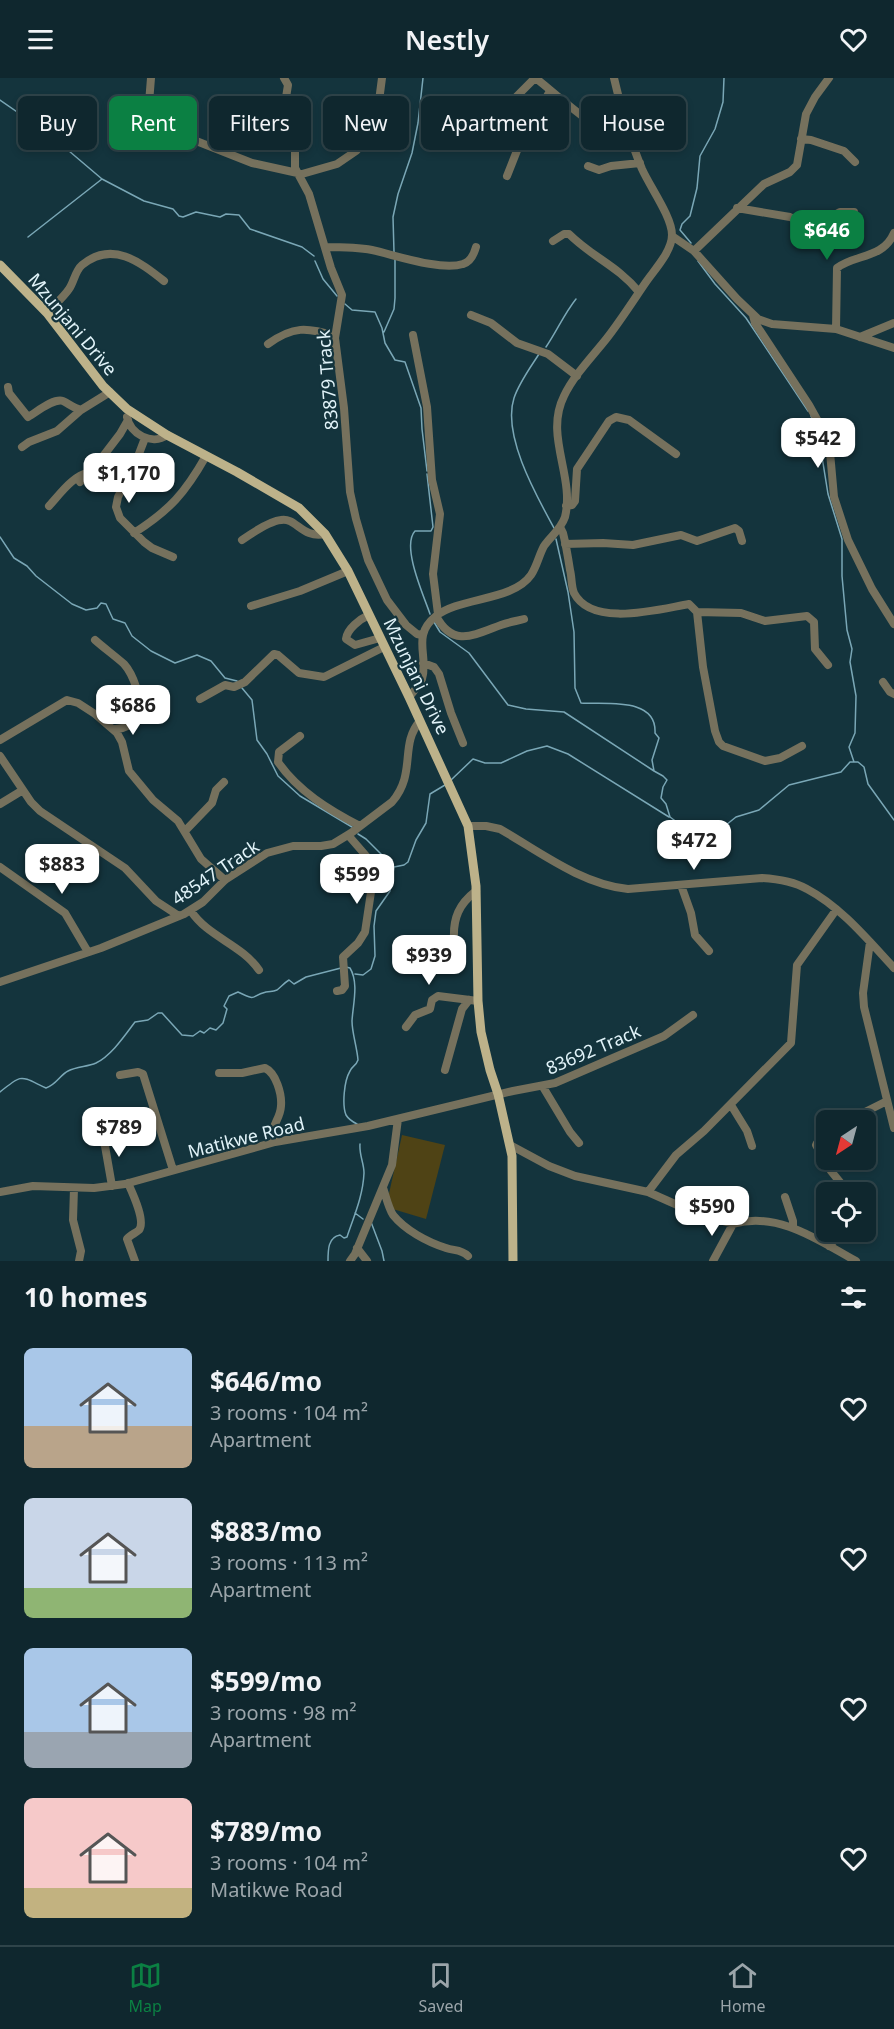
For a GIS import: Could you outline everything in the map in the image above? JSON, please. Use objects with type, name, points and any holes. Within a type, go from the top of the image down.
[{"type":"main road","name":"Mzunjani Drive","points":[[2,269],[47,313],[127,414],[289,501],[306,514],[325,534],[348,571],[468,826],[476,891],[473,1001],[510,1145],[513,1261]]},
{"type":"street","points":[[151,78],[149,104],[151,113],[164,125],[181,135],[252,163],[298,173],[337,164],[356,151],[364,142],[376,124],[382,78]]},
{"type":"street","name":"83879 Track","points":[[284,78],[288,85],[284,110],[295,134],[294,162],[309,194],[331,268],[342,295],[335,336],[348,447],[350,492],[361,537],[368,560],[387,600],[406,625],[417,634],[422,635]]},
{"type":"street","points":[[614,78],[619,96]]},
{"type":"street","points":[[694,251],[764,184],[794,169],[798,162],[804,119],[829,78]]},
{"type":"street","points":[[517,96],[533,80],[538,80],[581,114]]},
{"type":"street","points":[[507,176],[520,143],[550,91]]},
{"type":"street","points":[[801,139],[844,151],[855,162]]},
{"type":"street","points":[[409,697],[421,681],[422,635],[426,627],[437,615],[517,587],[524,582],[532,574],[545,544],[560,527],[565,516],[564,475],[556,432],[560,404],[577,376],[668,249],[672,236],[668,220],[649,185],[636,150]]},
{"type":"street","points":[[588,166],[599,170],[640,162]]},
{"type":"street","points":[[738,208],[790,217],[805,224],[817,225],[840,212],[854,212]]},
{"type":"street","points":[[836,329],[837,268],[859,260],[885,246],[890,242],[894,233]]},
{"type":"street","points":[[553,241],[564,234],[569,234],[596,258],[617,269],[639,292]]},
{"type":"street","points":[[672,236],[694,251],[753,315],[772,324],[836,329],[894,348]]},
{"type":"street","points":[[326,247],[363,248],[406,259],[452,265],[468,262],[476,247]]},
{"type":"street","points":[[47,313],[68,291],[80,267],[101,255],[114,254],[139,261],[164,281]]},
{"type":"street","points":[[471,315],[490,323],[517,343],[548,354],[577,376]]},
{"type":"street","points":[[753,315],[755,323],[809,405],[829,441],[834,497],[848,540],[872,589],[894,623]]},
{"type":"street","points":[[860,337],[894,323]]},
{"type":"street","points":[[268,344],[286,333],[303,329],[317,330],[335,336]]},
{"type":"street","points":[[413,335],[427,407],[433,487],[440,514],[433,574],[437,615],[446,630],[462,637],[524,619]]},
{"type":"street","points":[[8,387],[9,393],[28,417],[56,401],[63,401],[81,410]]},
{"type":"street","points":[[22,447],[57,431],[81,410],[110,392]]},
{"type":"street","points":[[127,414],[131,428],[145,438],[159,439],[167,435]]},
{"type":"street","points":[[80,482],[91,472],[120,434],[127,414]]},
{"type":"street","points":[[566,506],[572,505],[575,501],[580,464],[609,421],[616,417],[629,420],[676,454]]},
{"type":"street","points":[[145,438],[116,503],[117,513],[134,533],[152,548],[173,557]]},
{"type":"street","points":[[134,533],[178,500],[206,456]]},
{"type":"street","points":[[49,507],[75,478],[83,473],[91,472]]},
{"type":"street","points":[[242,540],[258,529],[282,519],[312,535],[325,534]]},
{"type":"street","points":[[560,527],[575,595],[597,611],[605,614],[652,611],[688,604],[697,612],[741,613],[765,621],[807,616],[814,622],[815,649],[828,665]]},
{"type":"street","points":[[565,544],[633,545],[681,535],[697,541],[735,528],[739,531],[741,541]]},
{"type":"street","points":[[251,606],[300,591],[348,571]]},
{"type":"street","points":[[697,612],[703,667],[714,730],[719,741],[729,748],[765,760],[780,758],[802,746]]},
{"type":"street","points":[[369,615],[348,632],[346,639],[356,645],[382,642]]},
{"type":"street","points":[[95,640],[126,667],[141,707],[141,713],[132,724],[126,728],[113,729]]},
{"type":"street","points":[[200,699],[225,685],[234,687],[245,682],[274,654],[296,672],[324,677],[382,642]]},
{"type":"street","points":[[423,663],[434,667],[439,674],[463,743]]},
{"type":"street","points":[[883,682],[894,694]]},
{"type":"street","points":[[0,740],[67,700],[78,703],[113,729],[121,739],[129,771],[153,800],[172,815],[201,859],[225,880]]},
{"type":"street","name":"48547 Track","points":[[0,982],[118,942],[190,911],[203,902],[225,880],[267,853],[293,846],[333,844],[348,835],[392,802],[402,788],[407,771],[411,734],[420,721]]},
{"type":"street","points":[[300,736],[279,752],[278,762],[292,778],[328,809],[360,826]]},
{"type":"street","points":[[0,756],[40,811],[125,868],[156,901],[179,916]]},
{"type":"street","points":[[184,831],[212,803],[216,790],[224,782]]},
{"type":"street","points":[[0,804],[23,790]]},
{"type":"street","points":[[468,826],[500,829],[589,881],[609,887],[628,889],[762,878],[784,880],[806,888],[836,910],[894,968]]},
{"type":"street","points":[[337,992],[345,986],[344,955],[358,943],[365,932],[371,892],[368,858],[348,835]]},
{"type":"street","points":[[0,867],[65,913],[88,952]]},
{"type":"street","points":[[681,885],[697,938],[709,951]]},
{"type":"street","points":[[454,939],[457,912],[467,898],[476,891]]},
{"type":"street","points":[[648,1192],[676,1155],[731,1105],[791,1043],[797,965],[836,910]]},
{"type":"street","points":[[190,911],[202,926],[244,953],[259,969]]},
{"type":"street","points":[[870,942],[863,993],[864,1007],[894,1128]]},
{"type":"street","points":[[406,1027],[416,1015],[430,1009],[432,1000],[436,996],[473,1001]]},
{"type":"street","points":[[445,1070],[464,1005],[473,1001]]},
{"type":"street","name":"83692 Track","points":[[498,1094],[555,1083],[664,1036],[693,1015]]},
{"type":"street","points":[[219,1073],[265,1068],[273,1074],[281,1103],[272,1131],[275,1142]]},
{"type":"street","points":[[120,1075],[138,1072],[143,1074],[173,1170]]},
{"type":"street","points":[[543,1087],[579,1143]]},
{"type":"street","name":"Matikwe Road","points":[[0,1192],[33,1186],[74,1188],[128,1183],[275,1142],[345,1131],[498,1094]]},
{"type":"street","points":[[869,1110],[887,1101]]},
{"type":"street","points":[[731,1105],[747,1131],[752,1146]]},
{"type":"street","points":[[350,1261],[383,1188],[394,1157],[398,1119]]},
{"type":"street","points":[[109,1120],[101,1122],[96,1128],[105,1146],[112,1186]]},
{"type":"street","points":[[510,1145],[549,1166],[575,1176],[648,1192],[693,1212],[733,1224],[760,1219],[793,1227],[856,1261]]},
{"type":"street","points":[[831,1170],[840,1182]]},
{"type":"street","points":[[128,1183],[139,1211],[141,1223],[138,1230],[127,1239],[135,1261]]},
{"type":"street","points":[[74,1188],[73,1220],[81,1251],[79,1261]]},
{"type":"street","points":[[383,1188],[394,1215],[407,1227],[432,1243],[460,1251],[468,1256]]},
{"type":"street","points":[[785,1197],[793,1227]]},
{"type":"street","points":[[713,1261],[733,1224]]},
{"type":"street","points":[[829,1246],[833,1242]]},
{"type":"street","points":[[357,1248],[367,1261]]},
{"type":"shaded area","points":[[402,1135],[445,1145],[426,1219],[386,1207]]},
{"type":"waterway","points":[[394,252],[393,217],[412,153],[423,78]]},
{"type":"waterway","points":[[691,243],[680,230],[682,224],[690,216],[697,188],[700,156],[715,129],[723,102],[724,78]]},
{"type":"waterway","points":[[0,100],[49,134],[102,179],[144,201],[173,209],[183,217],[196,212],[220,217],[226,214],[239,215],[250,229],[302,247],[314,256]]},
{"type":"waterway","points":[[28,237],[102,179]]},
{"type":"waterway","points":[[384,332],[394,309],[395,260]]},
{"type":"waterway","points":[[315,261],[323,279],[337,296]]},
{"type":"waterway","points":[[698,261],[715,284],[746,318],[808,411]]},
{"type":"waterway","points":[[546,347],[576,299]]},
{"type":"waterway","points":[[345,304],[352,310],[375,312],[385,343],[395,360],[405,362],[421,408],[427,471]]},
{"type":"waterway","points":[[539,354],[514,398],[513,429],[530,482],[554,528]]},
{"type":"waterway","points":[[811,416],[818,432],[828,494],[842,539],[842,576],[847,630],[852,649],[850,662],[856,696],[855,733],[849,747],[854,762]]},
{"type":"waterway","points":[[427,474],[433,527],[431,531],[415,531],[411,538],[411,548],[415,571],[430,614]]},
{"type":"waterway","points":[[0,537],[14,558],[27,566],[36,576],[72,604],[86,610],[97,608],[101,603],[106,604],[113,619],[125,623],[132,636],[151,651],[175,663],[197,655],[211,661],[225,678],[237,681]]},
{"type":"waterway","points":[[556,539],[568,592],[574,632],[575,688],[581,703],[627,705],[648,713],[659,738],[652,760],[654,771],[667,780],[661,798],[666,804],[670,817],[693,834],[706,832],[726,825],[736,817],[759,810],[789,785],[841,772],[850,762],[858,762],[864,767],[868,784],[894,820]]},
{"type":"waterway","points":[[434,622],[440,632],[469,653],[508,705],[564,712],[654,771]]},
{"type":"waterway","points":[[242,688],[252,700],[257,740],[278,776],[300,796],[352,827]]},
{"type":"waterway","points":[[451,780],[473,759],[485,763],[501,763],[527,751],[547,746],[568,754],[669,817]]},
{"type":"waterway","points":[[355,974],[363,975],[371,969],[375,956],[376,911],[390,891],[394,867],[408,862],[416,840],[426,823],[430,794],[445,785]]},
{"type":"waterway","points":[[358,834],[394,867]]},
{"type":"waterway","points":[[346,967],[350,968],[354,980],[352,1021],[358,1060],[346,1081],[344,1105],[347,1117],[357,1124]]},
{"type":"waterway","points":[[0,1092],[22,1078],[46,1088],[49,1087],[68,1071],[102,1059],[118,1044],[135,1022],[148,1020],[158,1013],[162,1013],[182,1035],[193,1036],[200,1031],[204,1033],[210,1028],[216,1030],[223,1023],[227,1009],[224,1006],[229,996],[238,992],[253,997],[277,990],[289,980],[294,984],[306,977],[341,968]]},
{"type":"waterway","points":[[328,1261],[331,1241],[336,1236],[347,1237],[360,1198],[364,1173],[360,1144]]},
{"type":"waterway","points":[[355,1213],[363,1219]]},
{"type":"waterway","points":[[371,1222],[384,1261]]}]
